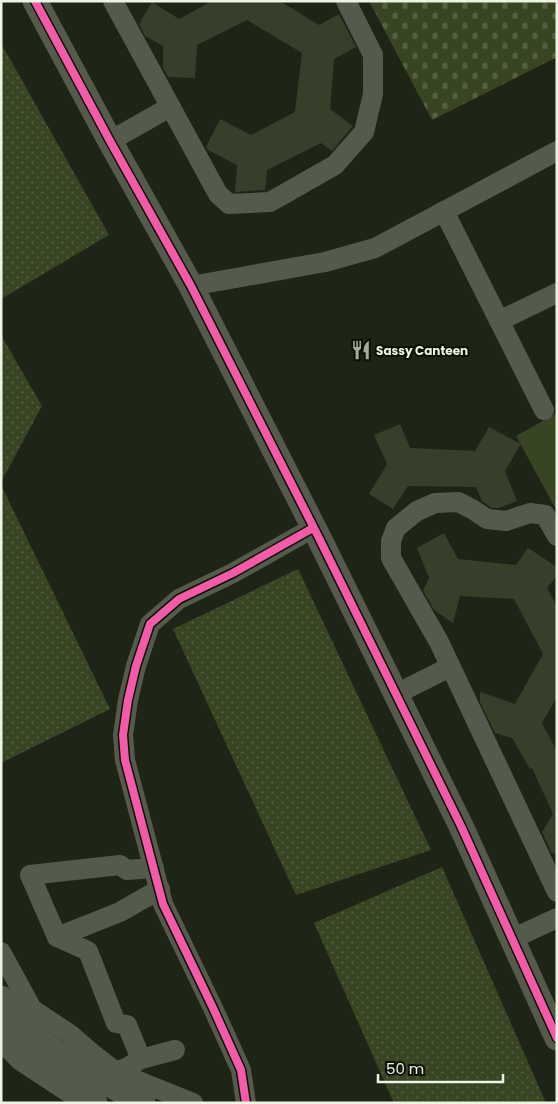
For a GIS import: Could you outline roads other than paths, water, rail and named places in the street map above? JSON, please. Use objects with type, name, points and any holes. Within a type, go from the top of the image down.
[{"type":"street","points":[[35,1],[191,286],[313,528],[461,826],[557,1038]]},
{"type":"street","points":[[113,1],[218,194],[229,204],[270,202],[335,166],[364,132],[373,94],[373,55],[346,1]]},
{"type":"street","points":[[110,141],[170,107]]},
{"type":"street","points":[[191,286],[325,262],[375,248],[557,150]]},
{"type":"street","points":[[444,211],[544,410]]},
{"type":"street","points":[[500,321],[557,292]]},
{"type":"street","points":[[557,536],[545,515],[530,513],[506,521],[486,519],[458,502],[434,503],[417,511],[396,528],[391,541],[391,558],[439,642],[557,892]]},
{"type":"street","points":[[246,1103],[240,1070],[213,1008],[163,904],[126,760],[123,734],[136,666],[150,624],[178,599],[233,573],[313,528]]},
{"type":"street","points":[[396,694],[450,667]]},
{"type":"street","points":[[141,1059],[127,1025],[116,1023],[88,951],[57,937],[30,875],[120,864],[127,870],[154,868]]},
{"type":"street","points":[[57,937],[120,912],[160,889]]},
{"type":"street","points":[[512,939],[557,918]]},
{"type":"street","points":[[1,952],[32,1009],[71,1035],[116,1072],[193,1103]]},
{"type":"street","points":[[1,998],[11,1015],[37,1039],[78,1067],[143,1103]]},
{"type":"street","points":[[1,1037],[21,1058],[74,1092],[95,1103]]},
{"type":"street","points":[[116,1072],[141,1059],[174,1050]]},
{"type":"place","name":"Sassy Canteen","points":[[361,350]]}]
